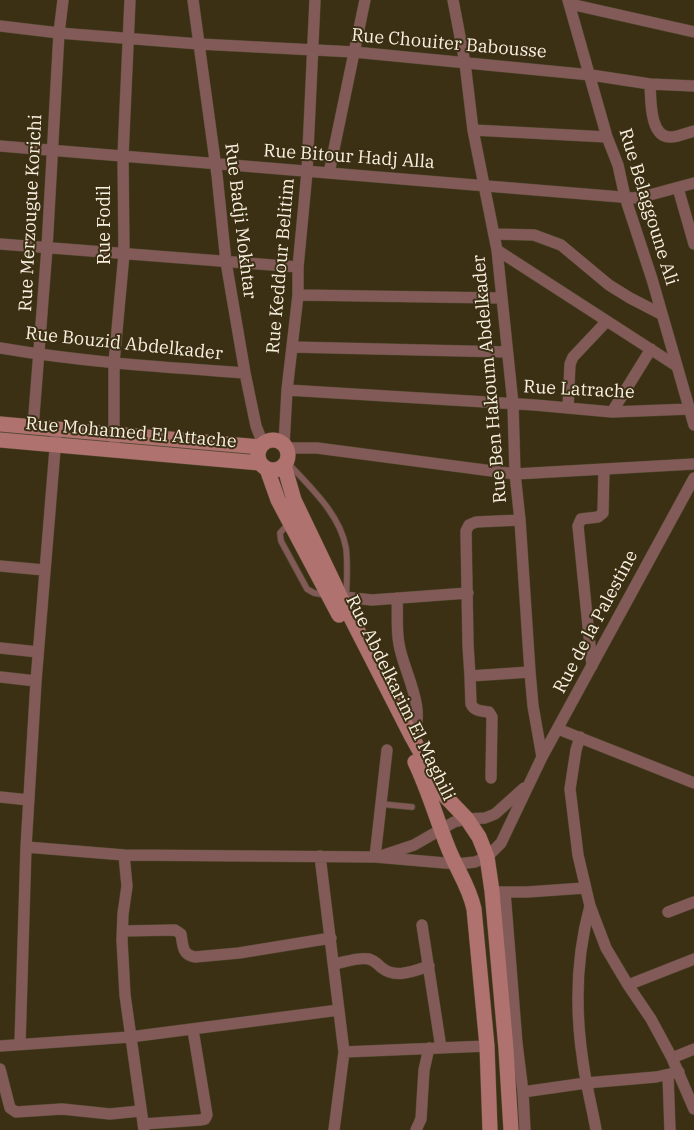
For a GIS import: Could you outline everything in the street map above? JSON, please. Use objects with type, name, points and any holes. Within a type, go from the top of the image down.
[{"type":"street","name":"Rue Merzougue Korichi","points":[[32,428],[47,248],[59,33],[63,0]]},
{"type":"street","name":"Rue Fodil","points":[[114,451],[114,363],[124,254],[122,156],[130,0]]},
{"type":"street","name":"Rue Badji Mokhtar","points":[[193,0],[205,77],[226,262],[261,445]]},
{"type":"street","name":"Rue Keddour Belitim","points":[[285,455],[287,390],[298,295],[298,267],[307,172],[315,0]]},
{"type":"street","points":[[329,173],[365,0]]},
{"type":"street","name":"Rue Ben Hakoum Abdelkader","points":[[453,0],[466,63],[474,130],[497,250],[500,298],[512,404],[514,474],[520,520],[533,706],[542,758]]},
{"type":"street","points":[[569,2],[694,32]]},
{"type":"street","name":"Rue Belaggoune Ali","points":[[569,2],[608,137],[618,165],[625,197],[694,425]]},
{"type":"street","name":"Rue Chouiter Babousse","points":[[0,26],[59,33],[199,44],[354,52],[591,75],[650,84],[694,86]]},
{"type":"street","points":[[650,84],[651,108],[656,129],[659,133],[669,137],[694,131]]},
{"type":"street","points":[[474,130],[608,137]]},
{"type":"street","name":"Rue Bitour Hadj Alla","points":[[0,146],[625,197],[646,196],[694,183]]},
{"type":"street","points":[[678,188],[694,244]]},
{"type":"street","points":[[494,234],[534,235],[561,244],[609,285],[661,314]]},
{"type":"street","points":[[0,244],[298,267]]},
{"type":"street","points":[[497,250],[675,365]]},
{"type":"street","points":[[298,295],[500,298]]},
{"type":"street","points":[[568,408],[570,364],[573,357],[607,321]]},
{"type":"street","points":[[292,347],[507,352]]},
{"type":"street","name":"Rue Bouzid Abdelkader","points":[[0,348],[114,363],[246,373]]},
{"type":"street","points":[[612,412],[652,349]]},
{"type":"street","name":"Rue Latrache","points":[[287,390],[535,405],[612,412],[690,409]]},
{"type":"street","name":"Rue Mohamed El Attache","points":[[0,424],[32,428],[56,438],[114,451],[263,466]]},
{"type":"street","name":"Rue Mohamed El Attache","points":[[0,440],[113,435],[261,445]]},
{"type":"street","points":[[20,1044],[26,847],[44,570],[56,438]]},
{"type":"street","points":[[525,1130],[523,1092],[498,892],[487,857],[479,837],[467,818],[444,795],[338,597],[294,500],[285,455],[276,440],[267,441],[261,445],[258,455],[263,466],[276,470],[285,455],[317,448],[514,474],[694,464]]},
{"type":"street","name":"Rue Abdelkarim El Maghili","points":[[263,466],[290,523],[338,597],[379,691],[422,778],[447,846],[470,892],[474,908],[487,1046],[490,1130]]},
{"type":"street","points":[[592,666],[578,526],[581,519],[598,517],[603,513],[604,469]]},
{"type":"street","name":"Rue de la Palestine","points":[[487,857],[501,843],[542,758],[694,478]]},
{"type":"street","points":[[491,778],[492,717],[489,712],[475,710],[471,704],[466,531],[469,525],[483,521],[520,520]]},
{"type":"street","points":[[0,566],[44,570]]},
{"type":"street","points":[[338,597],[372,600],[468,593]]},
{"type":"street","points":[[397,598],[399,644],[412,684],[416,704],[417,728],[412,737]]},
{"type":"street","points":[[0,648],[38,652]]},
{"type":"street","points":[[470,676],[530,672]]},
{"type":"street","points":[[0,677],[36,681]]},
{"type":"street","points":[[558,729],[694,783]]},
{"type":"street","points":[[580,737],[570,789],[578,855],[585,888],[606,948],[628,986],[651,1019],[672,1058],[670,1130]]},
{"type":"street","points":[[375,857],[387,750]]},
{"type":"street","points":[[375,857],[414,845],[454,822],[467,818],[485,818],[495,814],[531,782]]},
{"type":"street","points":[[0,797],[30,800]]},
{"type":"street","points":[[26,847],[124,855],[375,857],[457,864],[475,862],[487,857]]},
{"type":"street","points":[[124,855],[127,886],[123,931],[125,995],[143,1127],[200,1120],[207,1115],[193,1030]]},
{"type":"street","points":[[320,856],[344,1052],[334,1130]]},
{"type":"street","points":[[498,892],[585,888]]},
{"type":"street","points":[[498,892],[511,1130]]},
{"type":"street","points":[[668,912],[694,902]]},
{"type":"street","points":[[590,906],[578,972],[578,1002],[586,1083],[596,1130]]},
{"type":"street","points":[[422,925],[441,1048]]},
{"type":"street","points":[[123,931],[175,930],[181,934],[185,952],[195,957],[331,938]]},
{"type":"street","points":[[334,964],[367,959],[373,960],[387,971],[397,973],[406,973],[428,966]]},
{"type":"street","points":[[628,986],[694,959]]},
{"type":"street","points":[[0,1046],[130,1037],[339,1010]]},
{"type":"street","points":[[344,1052],[487,1046]]},
{"type":"street","points":[[416,1130],[421,1119],[424,1070],[429,1048]]},
{"type":"street","points":[[672,1058],[694,1049]]},
{"type":"street","points":[[0,1069],[10,1108],[16,1112],[62,1109],[110,1114],[140,1111]]},
{"type":"street","points":[[523,1092],[673,1074]]},
{"type":"street","points":[[673,1074],[694,1109]]},
{"type":"lane","points":[[285,455],[323,501],[337,524],[346,547],[347,568],[338,597]]},
{"type":"lane","points":[[381,804],[412,808]]}]
